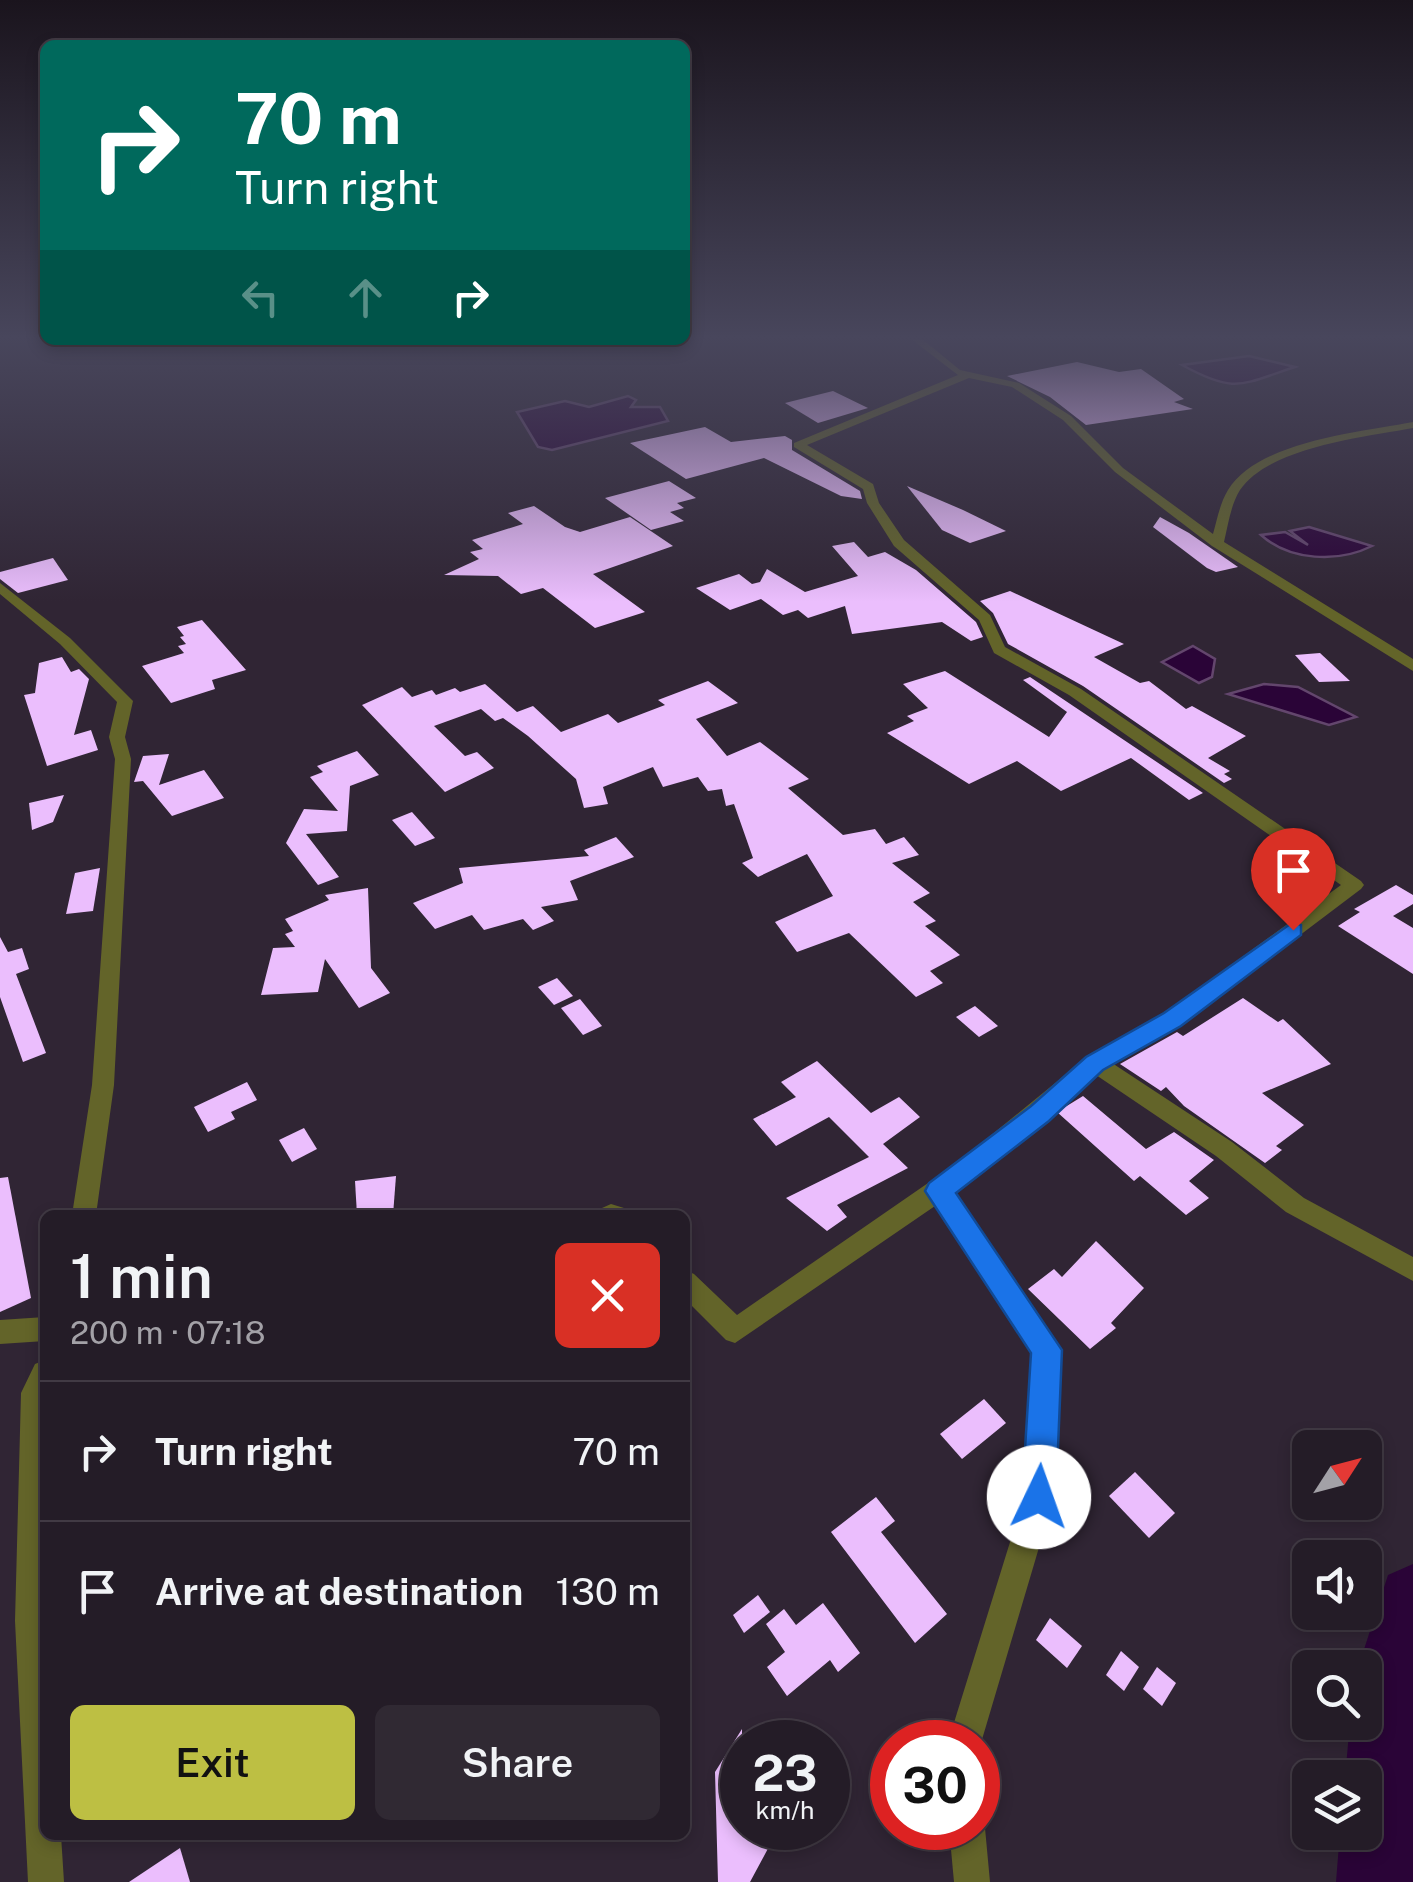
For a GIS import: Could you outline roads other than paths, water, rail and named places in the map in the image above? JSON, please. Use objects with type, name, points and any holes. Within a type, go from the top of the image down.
[{"type":"street","points":[[690,1287],[735,1331],[939,1191],[1040,1114],[1094,1063],[1172,1019],[1354,885],[1089,702],[998,650],[985,618],[900,543],[872,503],[869,487],[798,444],[840,427]]},
{"type":"street","points":[[1077,427],[1119,470],[1218,543],[1413,666]]},
{"type":"street","points":[[1218,543],[1234,489],[1250,472],[1313,447],[1401,427]]},
{"type":"street","points":[[0,587],[65,641],[125,700],[116,736],[123,759],[103,1084],[85,1210]]},
{"type":"street","points":[[1094,1063],[1224,1149],[1294,1206],[1413,1270]]},
{"type":"street","points":[[939,1191],[1046,1350],[1039,1497],[971,1720]]},
{"type":"street","points":[[0,1332],[40,1329]]},
{"type":"street","points":[[40,1383],[35,1392],[31,1621],[40,1778]]},
{"type":"street","points":[[44,1840],[46,1882]]},
{"type":"street","points":[[969,1850],[972,1882]]},
{"type":"waterway","points":[[1377,1882],[1391,1680],[1413,1600]]}]
